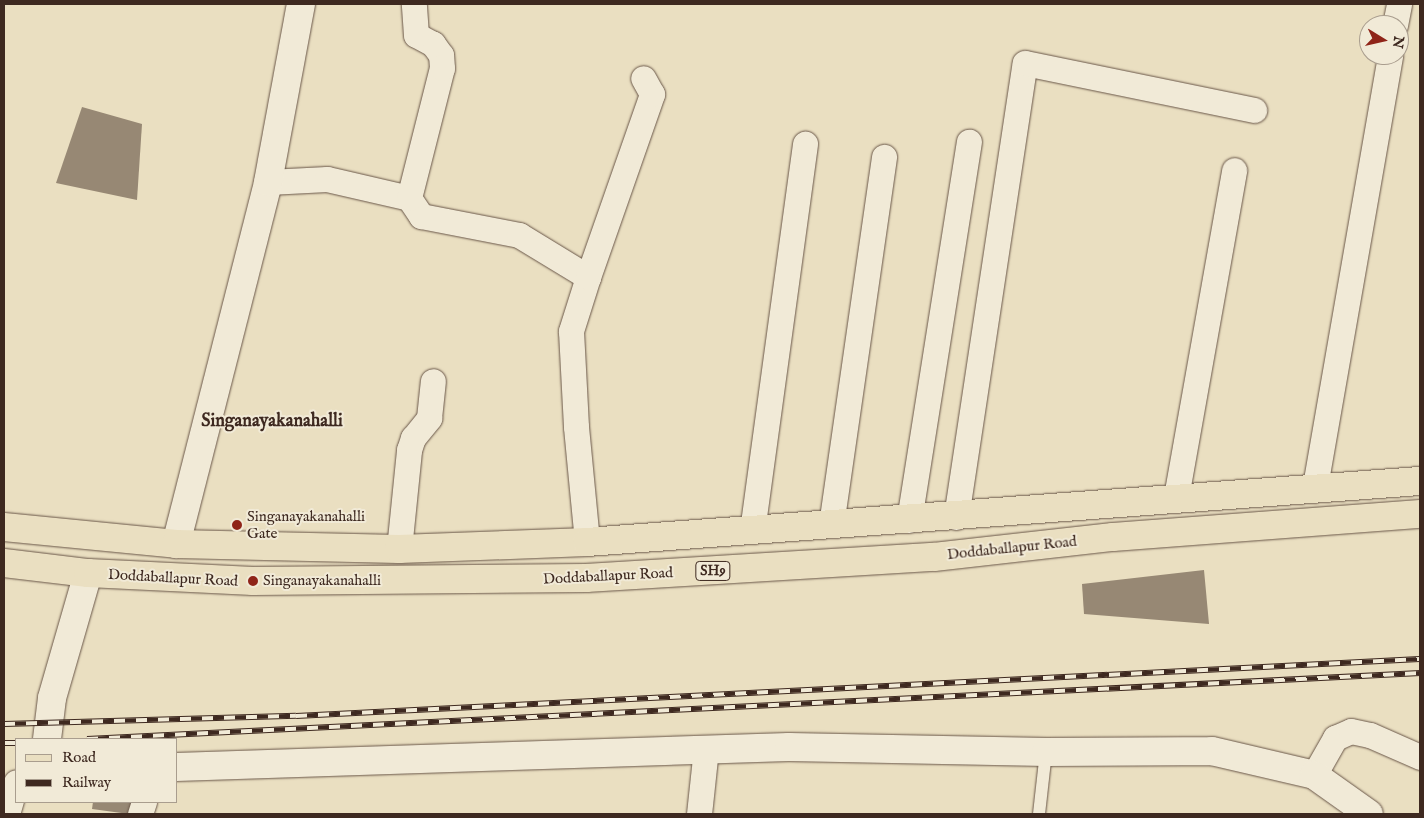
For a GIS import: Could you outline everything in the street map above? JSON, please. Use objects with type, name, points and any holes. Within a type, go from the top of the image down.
[{"type":"main road","points":[[4,527],[176,544],[399,549],[587,542],[956,517],[1315,486],[1420,481]]},
{"type":"main road","name":"Doddaballapur Road","points":[[4,563],[88,573],[253,582],[586,578],[905,559],[1113,538],[1420,514]]},
{"type":"street","points":[[176,544],[268,182],[300,4]]},
{"type":"street","points":[[409,198],[442,68],[441,55],[433,44],[416,35],[414,4]]},
{"type":"street","points":[[956,517],[1025,63],[1254,110]]},
{"type":"street","points":[[1315,486],[1388,65]]},
{"type":"street","points":[[587,542],[576,427],[571,331],[652,94],[642,78]]},
{"type":"street","points":[[909,520],[969,142]]},
{"type":"street","points":[[752,531],[805,144]]},
{"type":"street","points":[[831,525],[884,156]]},
{"type":"street","points":[[1176,497],[1234,170]]},
{"type":"street","points":[[268,182],[327,179],[409,198],[420,216],[519,235],[588,277]]},
{"type":"street","points":[[399,549],[409,450],[413,438],[429,418],[433,381]]},
{"type":"street","points":[[47,738],[52,698],[88,573]]},
{"type":"street","points":[[1314,774],[1335,738],[1351,732],[1370,735],[1420,757]]},
{"type":"street","points":[[178,767],[789,747],[1046,752],[1212,751],[1314,774],[1369,814]]},
{"type":"street","points":[[699,814],[706,749]]},
{"type":"street","points":[[7,814],[15,786]]},
{"type":"lane","points":[[1039,814],[1046,752]]},
{"type":"building","points":[[82,107],[142,124],[137,200],[56,183]]},
{"type":"building","points":[[1204,570],[1209,624],[1084,614],[1082,584]]},
{"type":"building","points":[[93,803],[132,803],[129,814],[92,809]]},
{"type":"railway","points":[[4,724],[296,716],[1420,659]]},
{"type":"railway","points":[[107,738],[1420,673]]},
{"type":"railway","points":[[4,743],[15,743]]},
{"type":"place","name":"Singanayakanahalli Gate","points":[[237,525]]},
{"type":"place","name":"Singanayakanahalli","points":[[253,581]]},
{"type":"district","name":"Singanayakanahalli","points":[[272,422]]}]
